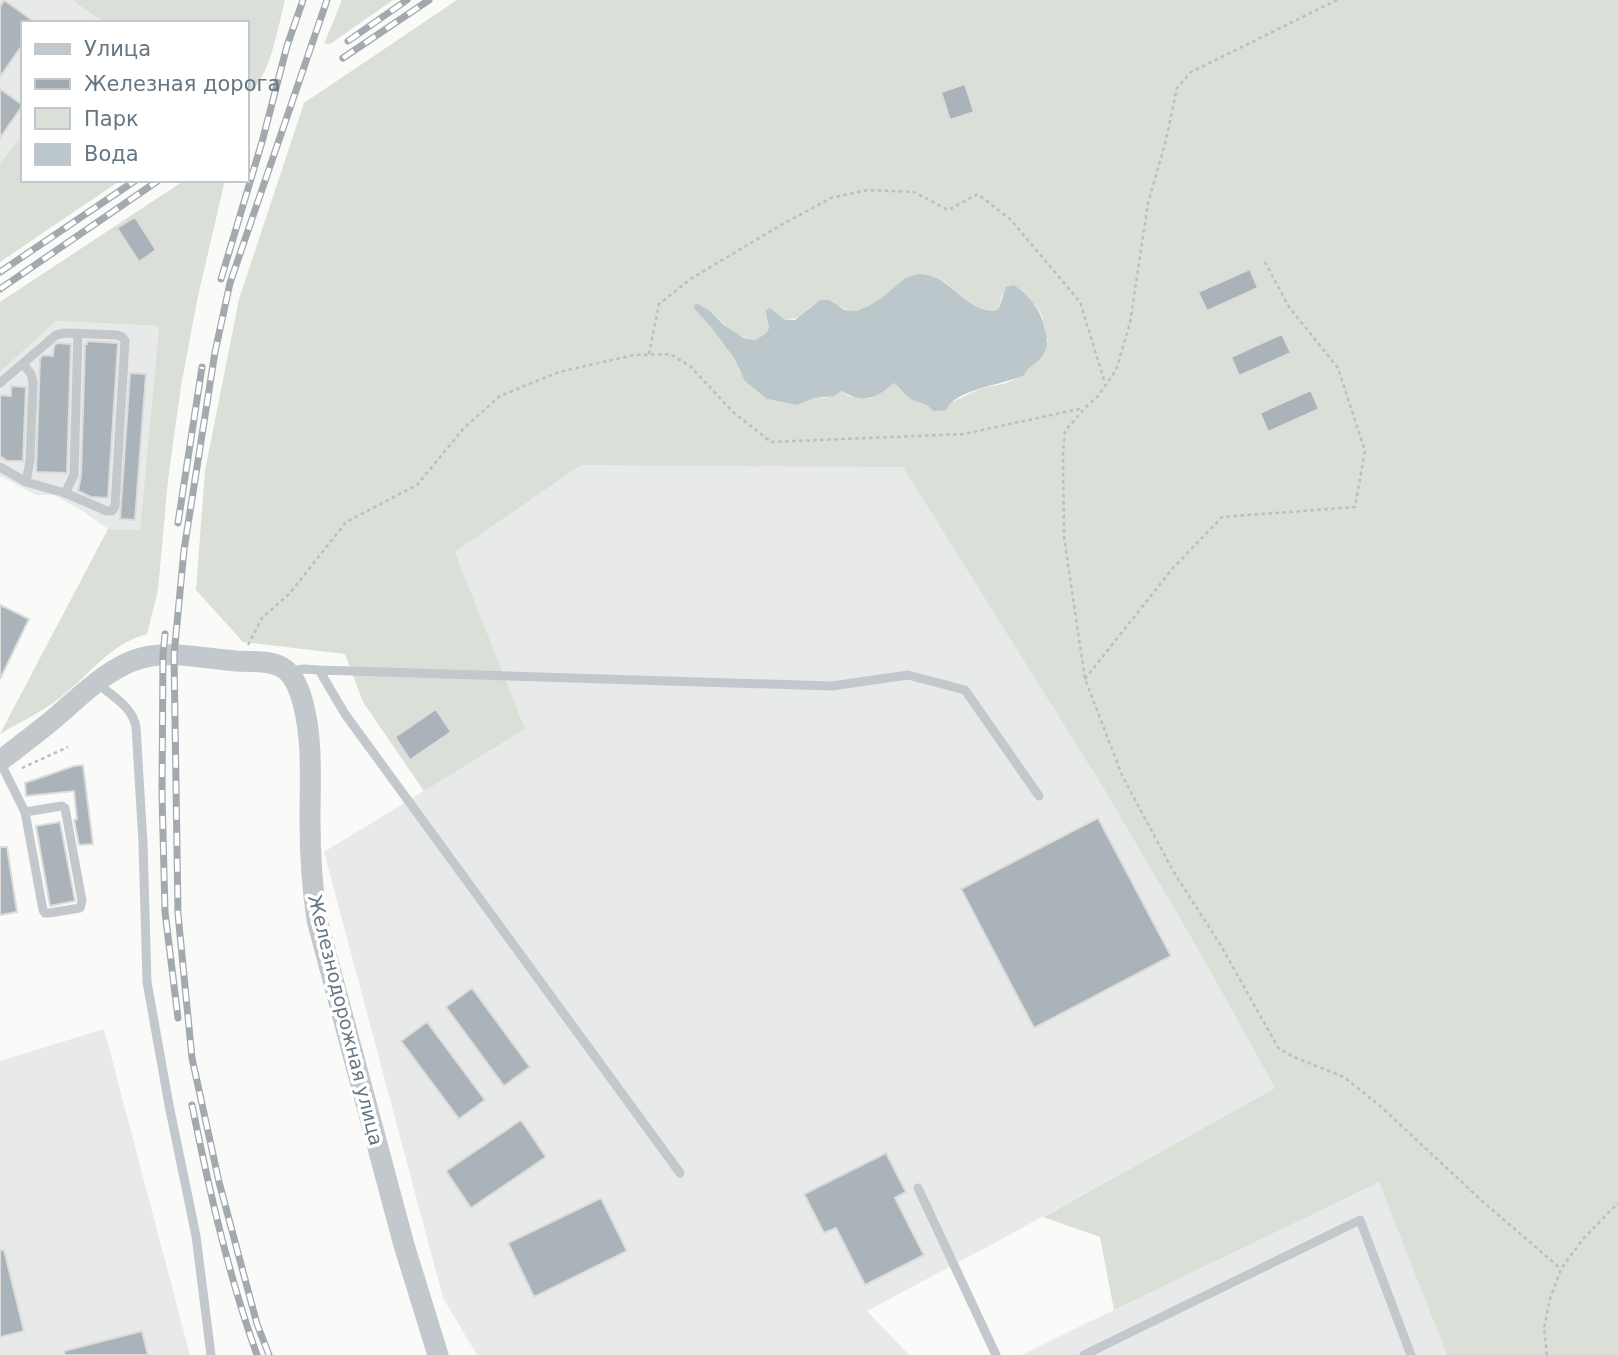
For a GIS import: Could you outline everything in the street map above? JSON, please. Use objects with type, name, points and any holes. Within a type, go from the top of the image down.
[{"type":"street","points":[[0,761],[96,683],[131,662],[153,656],[174,655],[271,662],[288,671]]},
{"type":"street","name":"Железнодорожная улица","points":[[288,671],[303,702],[310,751],[311,876],[317,920],[404,1245],[438,1355]]},
{"type":"lane","points":[[65,493],[74,475],[78,333]]},
{"type":"lane","points":[[0,383],[56,335],[117,335],[125,341],[113,511],[26,482],[0,467]]},
{"type":"lane","points":[[23,364],[31,374],[33,382],[30,461],[26,482]]},
{"type":"lane","points":[[288,671],[304,668],[832,686],[908,675],[965,690],[1039,796]]},
{"type":"lane","points":[[319,670],[345,714],[680,1173]]},
{"type":"lane","points":[[96,683],[127,707],[136,727],[147,982],[196,1236],[211,1355]]},
{"type":"lane","points":[[0,761],[25,812],[43,912],[80,908],[82,901],[65,808],[62,806],[25,812]]},
{"type":"lane","points":[[918,1188],[996,1355]]},
{"type":"lane","points":[[1084,1355],[1360,1220],[1410,1355]]},
{"type":"path","points":[[1337,0],[1191,72],[1177,88],[1148,203],[1130,323],[1116,370],[1098,396],[1065,431],[1064,537],[1085,679],[1122,775],[1173,871],[1220,944],[1279,1049],[1344,1077],[1379,1105],[1481,1200],[1561,1269]]},
{"type":"path","points":[[649,354],[659,304],[692,278],[831,198],[867,190],[914,192],[948,210],[978,194],[1011,220],[1080,302],[1106,384]]},
{"type":"path","points":[[1085,679],[1172,569],[1222,517],[1355,507],[1365,451],[1338,368],[1289,307],[1265,262]]},
{"type":"path","points":[[240,661],[262,618],[290,593],[346,522],[417,485],[464,428],[500,396],[559,372],[634,355],[670,354],[690,366],[733,412],[771,442],[964,434],[1085,408]]},
{"type":"path","points":[[23,768],[68,747]]},
{"type":"path","points":[[1547,1355],[1544,1328],[1549,1299],[1561,1269],[1583,1239],[1618,1203]]},
{"type":"shaded area","points":[[0,0],[72,0],[104,21],[21,21],[21,137],[0,163]]},
{"type":"shaded area","points":[[56,321],[159,326],[140,530],[108,529],[54,495],[36,495],[0,476],[0,372]]},
{"type":"shaded area","points":[[581,465],[903,466],[1104,789],[1275,1088],[867,1311],[909,1355],[477,1355],[443,1298],[324,852],[525,729],[455,552]]},
{"type":"shaded area","points":[[104,1029],[190,1355],[0,1355],[0,1061]]},
{"type":"shaded area","points":[[1380,1181],[1447,1355],[1021,1355]]},
{"type":"green space","points":[[72,0],[285,0],[267,65],[262,77],[248,94],[248,21],[102,21]]},
{"type":"green space","points":[[342,0],[393,0],[330,44],[324,44]]},
{"type":"green space","points":[[457,0],[1618,0],[1618,1355],[1447,1355],[1379,1182],[1114,1310],[1100,1237],[1043,1217],[1275,1088],[1104,789],[903,467],[581,465],[455,552],[525,729],[424,791],[363,702],[345,654],[243,642],[196,590],[205,471],[239,299],[304,103]],"holes":[[[905,278],[944,281],[974,307],[995,311],[999,308],[1002,295],[1035,304],[1042,315],[1048,341],[1034,361],[1017,378],[943,404],[919,403],[894,383],[869,399],[848,396],[841,391],[797,405],[767,399],[740,372],[734,358],[711,327],[703,308],[734,332],[755,340],[768,330],[766,310],[770,309],[785,320],[800,316],[811,306],[833,305],[854,311],[875,303]]]},
{"type":"green space","points":[[21,137],[21,182],[118,182],[0,262],[0,163]]},
{"type":"green space","points":[[182,182],[225,182],[198,296],[181,386],[168,480],[158,590],[147,634],[134,638],[111,652],[54,702],[0,734],[108,529],[140,530],[159,326],[56,321],[0,372],[0,302]]},
{"type":"water","points":[[918,274],[935,277],[975,306],[995,311],[999,308],[1006,287],[1014,285],[1030,299],[1041,315],[1047,340],[1043,355],[1024,375],[969,392],[951,403],[946,410],[933,411],[912,400],[894,383],[869,398],[856,397],[841,391],[834,396],[815,398],[797,405],[767,399],[745,381],[734,358],[694,308],[696,303],[744,338],[755,340],[768,330],[766,310],[770,308],[785,320],[795,320],[820,300],[829,300],[845,310],[856,311],[882,298],[905,278]]},
{"type":"building","points":[[4,0],[33,21],[21,21],[21,47],[0,77],[0,7]]},
{"type":"building","points":[[965,84],[974,112],[950,120],[941,92]]},
{"type":"building","points":[[0,89],[21,104],[21,108],[0,138]]},
{"type":"building","points":[[135,217],[156,250],[139,262],[117,228]]},
{"type":"building","points":[[1250,269],[1258,288],[1207,311],[1198,292]]},
{"type":"building","points":[[1282,334],[1291,353],[1239,376],[1231,357]]},
{"type":"building","points":[[87,341],[118,343],[108,498],[91,497],[78,491]]},
{"type":"building","points":[[57,343],[71,344],[67,473],[36,472],[40,358],[43,355],[53,356]]},
{"type":"building","points":[[130,373],[146,374],[135,520],[120,519]]},
{"type":"building","points":[[11,386],[26,387],[23,461],[7,461],[0,456],[0,395],[11,396]]},
{"type":"building","points":[[1311,390],[1319,409],[1268,432],[1260,413]]},
{"type":"building","points":[[0,605],[29,619],[0,679]]},
{"type":"building","points":[[436,709],[451,732],[410,760],[395,737]]},
{"type":"building","points":[[83,765],[93,844],[79,845],[74,820],[77,819],[74,791],[26,796],[25,783]]},
{"type":"building","points":[[1098,818],[1171,956],[1034,1028],[961,889]]},
{"type":"building","points":[[60,822],[75,901],[50,906],[36,826]]},
{"type":"building","points":[[0,847],[7,847],[17,912],[0,915]]},
{"type":"building","points":[[472,988],[530,1067],[504,1086],[446,1007]]},
{"type":"building","points":[[427,1022],[485,1100],[459,1119],[401,1041]]},
{"type":"building","points":[[521,1120],[546,1157],[471,1208],[446,1171]]},
{"type":"building","points":[[886,1153],[906,1192],[895,1198],[924,1255],[865,1285],[836,1228],[824,1233],[804,1194]]},
{"type":"building","points":[[601,1198],[627,1251],[534,1297],[508,1243]]},
{"type":"building","points":[[0,1250],[4,1250],[24,1331],[0,1337]]},
{"type":"building","points":[[142,1331],[148,1355],[65,1355],[64,1351]]},
{"type":"railway","points":[[221,279],[262,142],[287,46],[303,0]]},
{"type":"railway","points":[[269,1355],[257,1324],[219,1182],[192,1058],[178,914],[174,655],[184,550],[215,352],[230,283],[327,0]]},
{"type":"railway","points":[[348,41],[407,0]]},
{"type":"railway","points":[[343,58],[429,0]]},
{"type":"railway","points":[[0,272],[133,182]]},
{"type":"railway","points":[[0,289],[156,182]]},
{"type":"railway","points":[[178,523],[202,367]]},
{"type":"railway","points":[[165,634],[162,794],[165,912],[178,1018]]},
{"type":"railway","points":[[192,1105],[220,1231],[257,1355]]}]
